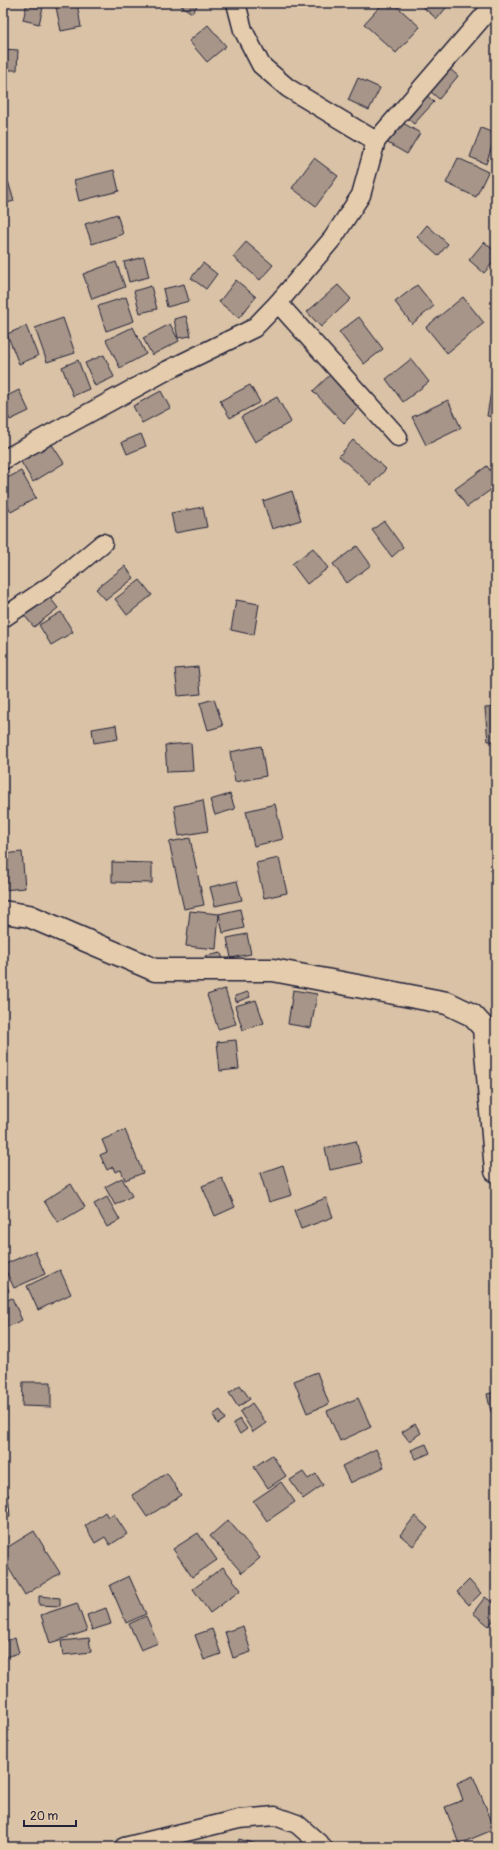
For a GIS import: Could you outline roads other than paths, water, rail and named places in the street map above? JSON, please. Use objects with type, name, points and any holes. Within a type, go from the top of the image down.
[{"type":"street","points":[[236,3],[243,30],[261,65],[288,88],[376,141]]},
{"type":"street","points":[[3,460],[164,372],[254,328],[278,303],[333,238],[361,196],[376,141],[487,6]]},
{"type":"street","points":[[278,303],[398,437]]},
{"type":"street","points":[[3,618],[56,582],[103,543]]},
{"type":"street","points":[[3,912],[29,916],[155,970],[272,970],[447,1002],[472,1015],[484,1028],[496,1172]]},
{"type":"street","points":[[124,1847],[239,1819],[275,1816],[297,1824],[323,1847]]}]
